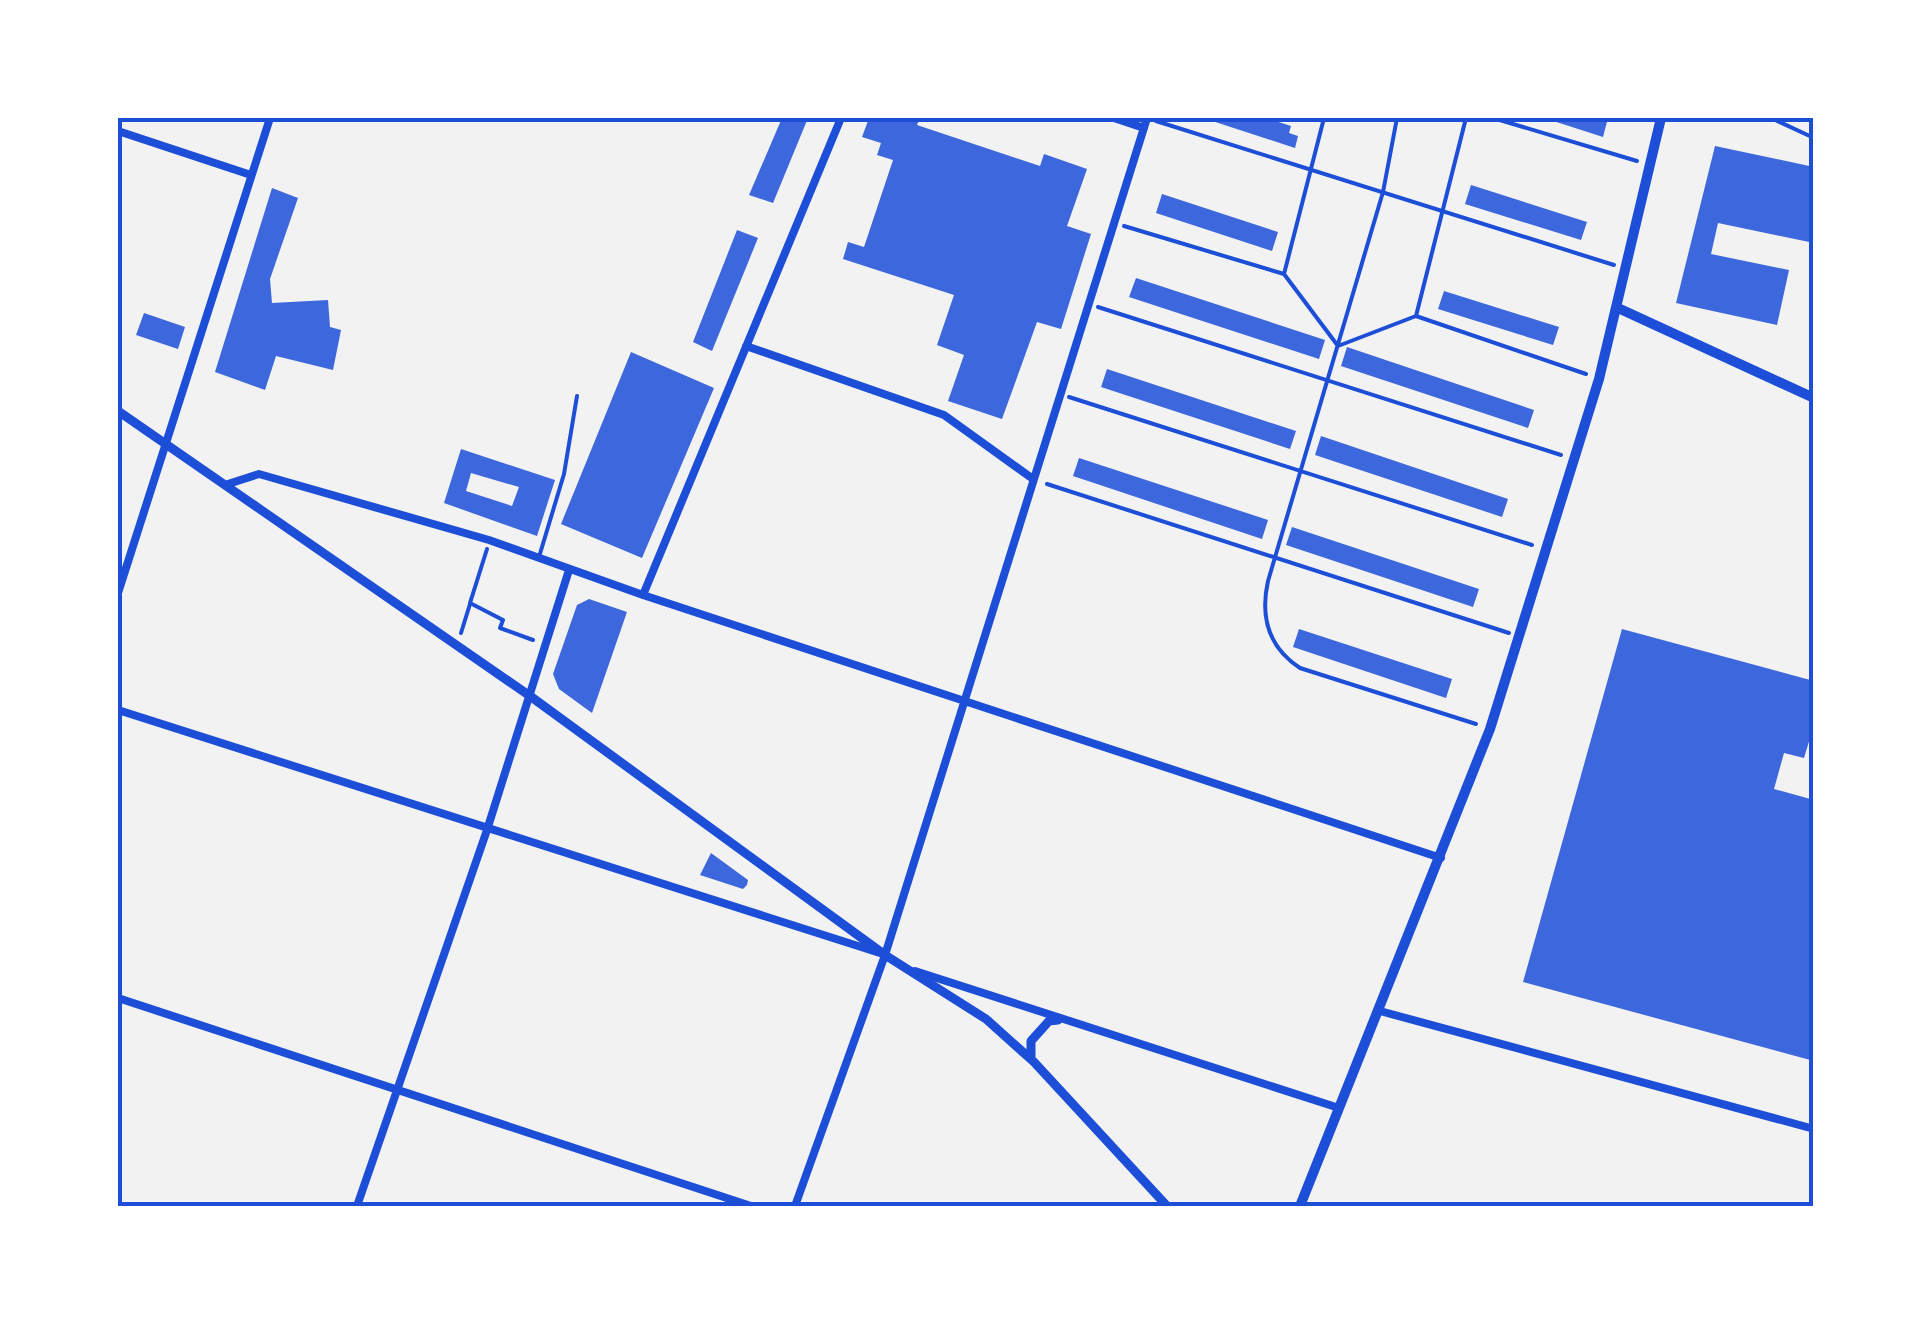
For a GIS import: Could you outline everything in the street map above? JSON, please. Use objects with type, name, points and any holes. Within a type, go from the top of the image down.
[{"type":"main road","points":[[1300,1206],[1490,729],[1599,379],[1661,118]]},
{"type":"main road","points":[[1618,308],[1814,398]]},
{"type":"street","points":[[118,594],[270,118]]},
{"type":"street","points":[[643,595],[841,118]]},
{"type":"street","points":[[795,1206],[885,955],[1146,121],[1114,118]]},
{"type":"street","points":[[118,130],[252,175]]},
{"type":"street","points":[[746,346],[944,415],[1033,480]]},
{"type":"street","points":[[118,411],[530,696],[885,955],[986,1019],[1034,1062],[1167,1206]]},
{"type":"street","points":[[228,484],[259,474],[489,540],[568,570],[1441,858]]},
{"type":"street","points":[[357,1206],[487,830],[568,570]]},
{"type":"street","points":[[118,710],[885,955]]},
{"type":"street","points":[[914,971],[1339,1108]]},
{"type":"street","points":[[118,998],[751,1206]]},
{"type":"street","points":[[1380,1012],[1814,1129]]},
{"type":"street","points":[[1034,1062],[1029,1054],[1031,1040],[1049,1021],[1058,1020]]},
{"type":"lane","points":[[538,559],[564,474],[577,396]]},
{"type":"path","points":[[1284,274],[1324,118]]},
{"type":"path","points":[[1397,118],[1383,192],[1275,557],[1265,616],[1277,648],[1300,668],[1490,729]]},
{"type":"path","points":[[1416,316],[1466,118]]},
{"type":"path","points":[[1493,118],[1649,165]]},
{"type":"path","points":[[1770,118],[1813,137]]},
{"type":"path","points":[[1146,121],[1627,270]]},
{"type":"path","points":[[1115,223],[1284,274],[1338,346]]},
{"type":"path","points":[[1089,304],[1574,460]]},
{"type":"path","points":[[1338,346],[1416,316],[1599,379]]},
{"type":"path","points":[[1060,394],[1546,550]]},
{"type":"path","points":[[1033,480],[1519,636]]},
{"type":"path","points":[[457,647],[481,578],[489,540]]},
{"type":"path","points":[[470,603],[503,620],[500,628],[546,644]]},
{"type":"building","points":[[782,118],[808,118],[773,203],[749,195]]},
{"type":"building","points":[[869,118],[920,118],[917,125],[1040,166],[1044,154],[1087,169],[1067,226],[1091,234],[1061,329],[1037,322],[1002,419],[948,401],[964,355],[937,345],[954,295],[843,259],[848,242],[864,247],[893,160],[877,155],[881,143],[862,137]]},
{"type":"building","points":[[1203,118],[1266,118],[1291,126],[1289,133],[1298,136],[1295,148]]},
{"type":"building","points":[[1544,118],[1608,118],[1603,137]]},
{"type":"building","points":[[1715,146],[1814,167],[1814,243],[1718,223],[1711,254],[1789,270],[1777,325],[1676,303]]},
{"type":"building","points":[[1471,185],[1587,222],[1581,240],[1465,204]]},
{"type":"building","points":[[272,188],[298,198],[270,279],[272,303],[328,300],[330,327],[341,330],[333,370],[276,356],[265,390],[215,372]]},
{"type":"building","points":[[1162,194],[1278,232],[1272,251],[1156,213]]},
{"type":"building","points":[[737,230],[758,238],[712,351],[693,342]]},
{"type":"building","points":[[1136,278],[1325,340],[1319,359],[1129,297]]},
{"type":"building","points":[[1444,291],[1559,327],[1553,345],[1438,309]]},
{"type":"building","points":[[144,313],[185,327],[178,349],[136,335]]},
{"type":"building","points":[[1347,347],[1534,410],[1528,428],[1341,366]]},
{"type":"building","points":[[631,352],[714,388],[642,558],[561,524]]},
{"type":"building","points":[[1107,369],[1296,431],[1290,449],[1101,387]]},
{"type":"building","points":[[1321,436],[1508,499],[1502,517],[1315,455]]},
{"type":"building","points":[[461,449],[555,480],[537,536],[444,503]],"holes":[[[471,473],[519,487],[512,506],[466,491]]]},
{"type":"building","points":[[1079,458],[1268,520],[1262,539],[1073,476]]},
{"type":"building","points":[[1292,527],[1479,589],[1473,607],[1286,545]]},
{"type":"building","points":[[589,599],[627,612],[592,713],[559,689],[553,674],[577,605]]},
{"type":"building","points":[[1299,629],[1452,679],[1446,698],[1293,647]]},
{"type":"building","points":[[1622,629],[1814,681],[1814,725],[1804,758],[1784,753],[1774,789],[1814,800],[1814,1061],[1523,982]]},
{"type":"building","points":[[711,853],[748,880],[743,889],[700,875]]}]
